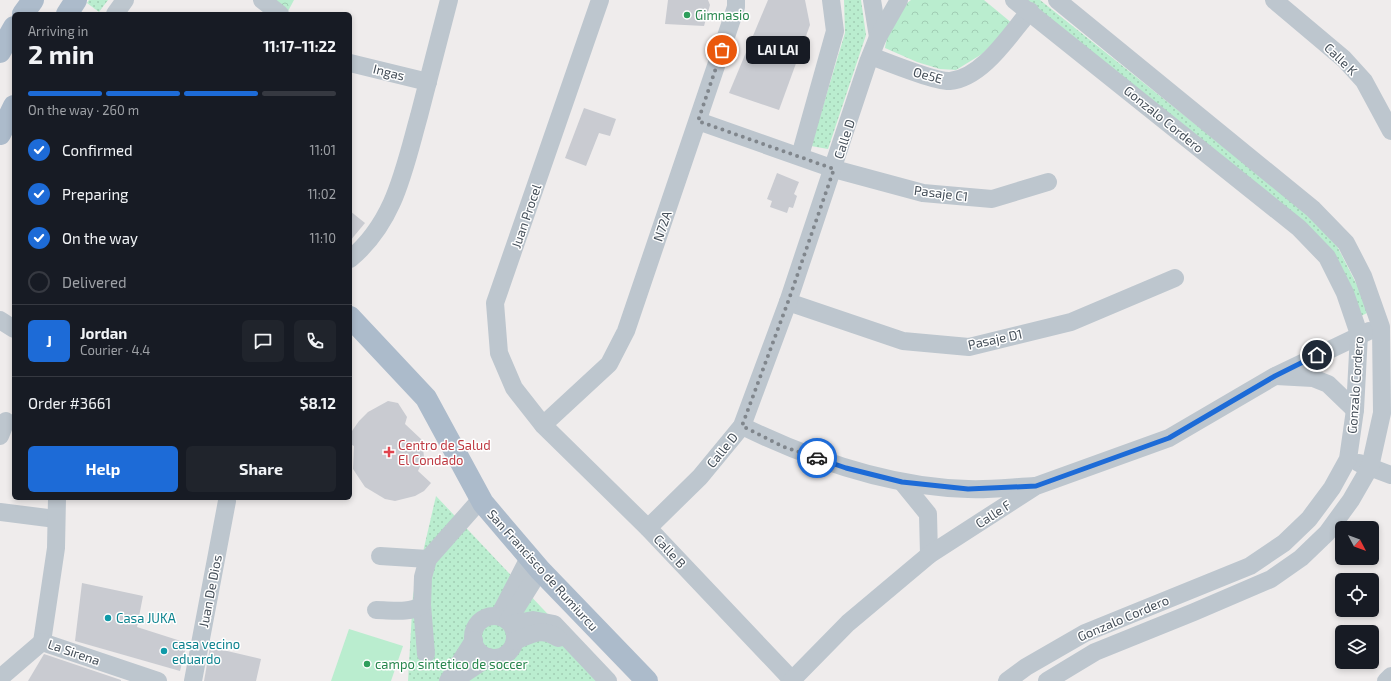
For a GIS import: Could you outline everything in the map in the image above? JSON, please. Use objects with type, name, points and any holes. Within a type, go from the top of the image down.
[{"type":"main road","points":[[24,12],[33,0]]},
{"type":"main road","points":[[68,12],[76,0]]},
{"type":"main road","points":[[0,134],[12,110]]},
{"type":"main road","name":"San Francisco de Rumiurcu","points":[[352,319],[426,398],[481,499],[534,564],[647,681]]},
{"type":"street","points":[[116,12],[125,0]]},
{"type":"street","points":[[262,0],[277,12]]},
{"type":"street","points":[[352,257],[376,233],[398,191],[449,0]]},
{"type":"street","name":"Juan Procel","points":[[543,425],[514,388],[499,353],[495,303],[600,0]]},
{"type":"street","name":"N72A","points":[[543,425],[609,364],[626,331],[736,7],[736,0]]},
{"type":"street","points":[[800,156],[835,31],[831,0]]},
{"type":"street","name":"Calle D","points":[[872,0],[878,37]]},
{"type":"street","name":"Calle D","points":[[648,528],[700,477],[742,426],[788,302],[878,37],[899,0]]},
{"type":"street","name":"Gonzalo Cordero","points":[[1007,681],[1026,667],[1084,633],[1250,566],[1284,543],[1309,519],[1332,488],[1348,459],[1355,410],[1359,334],[1345,293],[1326,257],[1299,228],[1030,11],[1014,0]]},
{"type":"street","name":"Gonzalo Cordero","points":[[1047,681],[1095,652],[1271,579],[1301,558],[1327,533],[1351,500],[1370,467],[1382,413],[1386,327],[1346,243],[1313,209],[1057,0]]},
{"type":"street","name":"Calle K","points":[[1274,0],[1344,59],[1364,80],[1391,131]]},
{"type":"street","name":"Oe5E","points":[[871,56],[902,68],[949,81],[966,77],[983,66],[1030,11]]},
{"type":"street","name":"Ingas","points":[[352,63],[428,82]]},
{"type":"street","name":"Pasaje C1","points":[[698,121],[834,169],[923,193],[992,199],[1048,182]]},
{"type":"street","name":"Pasaje D1","points":[[788,302],[903,341],[969,347],[1071,322],[1175,278]]},
{"type":"street","points":[[0,320],[12,328]]},
{"type":"street","name":"Calle F","points":[[793,680],[848,623],[929,555],[1036,486],[1169,438],[1275,376],[1359,334],[1386,327]]},
{"type":"street","points":[[1275,376],[1313,378],[1328,384],[1355,410]]},
{"type":"street","name":"Calle B","points":[[543,425],[648,528],[793,680]]},
{"type":"street","points":[[742,426],[784,447],[846,468],[902,482],[968,489],[1036,486]]},
{"type":"street","points":[[1348,459],[1391,475]]},
{"type":"street","points":[[902,482],[928,514],[929,555]]},
{"type":"street","points":[[426,654],[421,591],[428,559],[481,499]]},
{"type":"street","points":[[42,642],[56,548],[57,500]]},
{"type":"street","name":"Juan De Dios","points":[[193,681],[227,501]]},
{"type":"street","points":[[0,512],[56,519]]},
{"type":"street","points":[[380,556],[428,559]]},
{"type":"street","points":[[534,564],[509,625],[512,648],[505,654],[497,657],[489,657],[476,647],[474,632],[483,619],[491,616],[509,625],[551,633],[560,639],[595,681]]},
{"type":"street","points":[[376,610],[404,611],[416,609],[422,605]]},
{"type":"street","points":[[509,625],[533,620],[554,624],[608,681]]},
{"type":"street","points":[[448,681],[474,640]]},
{"type":"street","name":"La Sirena","points":[[0,678],[42,642],[116,674],[158,681]]},
{"type":"street","points":[[453,681],[489,657]]},
{"type":"street","points":[[1386,681],[1391,676]]},
{"type":"green space","points":[[89,0],[108,0],[99,12],[87,3]]},
{"type":"green space","points":[[271,0],[294,0],[288,12]]},
{"type":"green space","points":[[844,0],[861,0],[866,35],[828,149],[811,146],[845,33]]},
{"type":"green space","points":[[911,0],[984,0],[1013,24],[982,54],[956,70],[940,69],[917,62],[885,48],[888,35],[897,15]]},
{"type":"green space","points":[[1020,0],[1040,0],[1309,215],[1337,246],[1369,312],[1357,318],[1332,258]]},
{"type":"green space","points":[[436,496],[611,681],[408,681],[413,595]]},
{"type":"green space","name":"campo sintetico de soccer","points":[[349,629],[403,646],[391,681],[331,681]]},
{"type":"building","name":"Gimnasio","points":[[668,0],[708,0],[710,5],[704,26],[665,24]]},
{"type":"building","points":[[768,0],[805,0],[810,25],[779,110],[729,93]]},
{"type":"building","points":[[584,108],[616,119],[610,136],[599,133],[586,166],[565,158]]},
{"type":"building","points":[[777,173],[799,182],[794,194],[797,196],[793,208],[789,207],[787,213],[770,207],[772,201],[767,199]]},
{"type":"building","points":[[352,213],[365,223],[352,239]]},
{"type":"building","name":"Centro de Salud El Condado","points":[[388,401],[398,403],[407,417],[405,424],[422,440],[424,457],[418,471],[431,483],[424,491],[415,496],[395,501],[385,499],[365,487],[353,469],[354,446],[352,445],[352,431],[368,412]]},
{"type":"building","name":"Casa JUKA","points":[[82,583],[143,596],[137,627],[187,643],[180,671],[75,641]]},
{"type":"building","points":[[210,647],[261,659],[256,681],[204,681]]},
{"type":"building","points":[[44,654],[121,680],[121,681],[28,681]]},
{"type":"way so far","points":[[722,50],[698,121],[834,169],[788,302],[742,426],[784,447],[817,458]]},
{"type":"place","name":"Gimnasio","points":[[687,15]]},
{"type":"place","name":"LAI LAI","points":[[722,50]]},
{"type":"place","name":"Centro de Salud El Condado","points":[[389,452]]},
{"type":"place","name":"Casa JUKA","points":[[108,618]]},
{"type":"place","name":"casa vecino eduardo","points":[[164,651]]},
{"type":"place","name":"campo sintetico de soccer","points":[[367,664]]},
{"type":"route","points":[[817,458],[846,468],[902,482],[968,489],[1036,486],[1169,438],[1275,376],[1317,355]]}]
